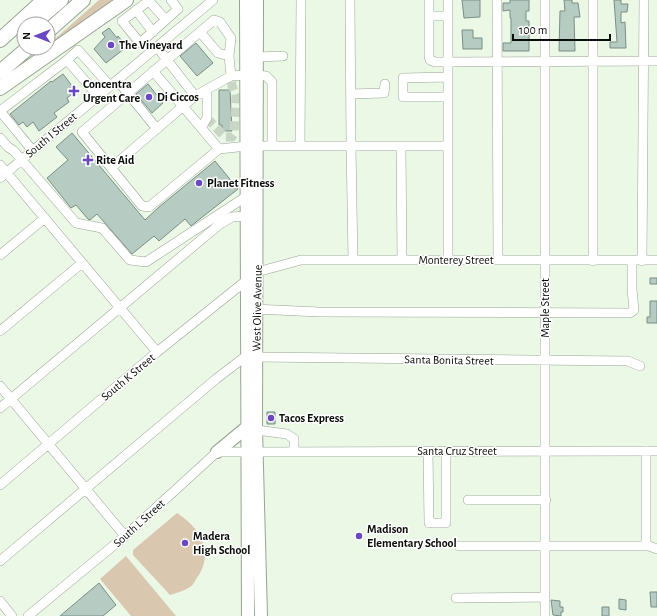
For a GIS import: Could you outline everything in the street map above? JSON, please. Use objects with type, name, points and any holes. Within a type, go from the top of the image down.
[{"type":"highway","points":[[0,40],[44,0]]},
{"type":"highway","points":[[42,16],[61,0]]},
{"type":"highway","points":[[56,24],[83,0]]},
{"type":"highway","points":[[0,88],[126,0]]},
{"type":"highway","points":[[0,52],[16,38]]},
{"type":"highway","points":[[0,72],[19,56]]},
{"type":"main road","name":"West Olive Avenue","points":[[246,0],[251,75],[257,272],[251,309],[251,451],[248,616]]},
{"type":"main road","name":"West Olive Avenue","points":[[251,75],[257,57],[257,0]]},
{"type":"main road","name":"West Olive Avenue","points":[[251,309],[246,282],[246,216],[252,146]]},
{"type":"main road","points":[[217,452],[251,429]]},
{"type":"main road","name":"West Olive Avenue","points":[[251,451],[261,616]]},
{"type":"street","points":[[160,26],[150,1],[122,21],[140,42],[160,26],[178,9],[171,0]]},
{"type":"street","points":[[300,146],[301,0]]},
{"type":"street","points":[[350,0],[353,260]]},
{"type":"street","points":[[429,0],[430,60],[435,62],[657,62]]},
{"type":"street","points":[[448,0],[448,260]]},
{"type":"street","points":[[497,0],[498,260]]},
{"type":"street","name":"Maple Street","points":[[545,0],[545,616]]},
{"type":"street","points":[[593,0],[593,261]]},
{"type":"street","points":[[642,261],[644,0]]},
{"type":"street","points":[[211,2],[214,20]]},
{"type":"street","name":"South I Street","points":[[3,175],[211,2]]},
{"type":"street","points":[[136,10],[160,26],[169,37]]},
{"type":"street","points":[[429,16],[448,16]]},
{"type":"street","points":[[214,20],[220,22],[232,38],[229,56],[231,76]]},
{"type":"street","points":[[214,20],[82,132],[142,206],[149,207],[219,149],[252,146],[448,146]]},
{"type":"street","points":[[186,22],[218,53],[229,56]]},
{"type":"street","points":[[157,47],[195,96]]},
{"type":"street","points":[[33,151],[0,111],[78,50],[113,83],[128,93],[157,129]]},
{"type":"street","points":[[257,57],[283,56]]},
{"type":"street","points":[[67,60],[95,98],[103,114]]},
{"type":"street","points":[[153,72],[219,149]]},
{"type":"street","points":[[111,168],[195,96],[231,76],[266,76],[272,82],[272,146]]},
{"type":"street","points":[[448,77],[403,78],[403,97],[448,97]]},
{"type":"street","points":[[351,94],[384,93],[384,84]]},
{"type":"street","points":[[201,128],[207,118],[207,90]]},
{"type":"street","points":[[79,112],[91,124]]},
{"type":"street","points":[[0,138],[76,223],[102,228],[130,260],[146,262],[247,196]]},
{"type":"street","points":[[402,146],[402,260]]},
{"type":"street","points":[[0,165],[3,175],[45,218],[157,352]]},
{"type":"street","points":[[0,408],[220,224],[232,217],[246,216]]},
{"type":"street","points":[[0,255],[45,218]]},
{"type":"street","name":"Monterey Street","points":[[257,272],[300,260],[657,260]]},
{"type":"street","points":[[251,309],[319,312],[633,312],[632,261]]},
{"type":"street","points":[[0,331],[82,263]]},
{"type":"street","name":"South K Street","points":[[0,485],[157,352],[257,272]]},
{"type":"street","points":[[0,561],[216,379],[251,356]]},
{"type":"street","name":"Santa Bonita Street","points":[[251,356],[628,362],[640,366]]},
{"type":"street","points":[[0,386],[124,536]]},
{"type":"street","points":[[251,429],[287,434],[294,439],[294,451]]},
{"type":"street","points":[[217,452],[251,451]]},
{"type":"street","name":"Santa Cruz Street","points":[[251,451],[657,451]]},
{"type":"street","points":[[428,451],[428,523],[446,523],[446,451]]},
{"type":"street","points":[[646,451],[646,546]]},
{"type":"street","name":"South L Street","points":[[28,616],[124,536],[217,452]]},
{"type":"street","points":[[468,500],[546,500]]},
{"type":"street","points":[[459,546],[646,546],[657,549]]},
{"type":"street","points":[[456,598],[545,597]]},
{"type":"street","points":[[0,602],[12,616]]},
{"type":"shaded area","points":[[99,0],[121,0],[56,43],[56,38]]},
{"type":"shaded area","points":[[177,513],[198,532],[202,540],[205,557],[203,566],[193,585],[185,590],[170,595],[133,555],[133,550]]},
{"type":"shaded area","points":[[126,556],[176,616],[131,616],[100,579]]},
{"type":"building","points":[[462,0],[480,0],[480,17],[464,18]]},
{"type":"building","points":[[510,0],[529,0],[529,11],[526,11],[526,21],[529,21],[529,51],[503,51],[503,43],[511,43],[510,10],[503,11],[503,3],[510,3]]},
{"type":"building","points":[[564,0],[572,0],[572,3],[578,3],[580,17],[574,17],[575,51],[559,51],[560,11],[565,11]]},
{"type":"building","points":[[614,0],[621,0],[621,4],[628,4],[627,12],[621,12],[621,23],[625,22],[626,48],[610,48],[610,42],[617,42]]},
{"type":"building","name":"The Vineyard","points":[[109,28],[117,38],[118,36],[123,42],[121,43],[124,49],[106,63],[94,49],[105,37],[102,33]]},
{"type":"building","points":[[462,30],[473,30],[473,38],[482,38],[482,49],[463,49]]},
{"type":"building","points":[[196,43],[213,63],[197,76],[180,56]]},
{"type":"building","points":[[63,74],[76,91],[67,98],[69,102],[54,113],[57,117],[39,131],[33,122],[27,127],[23,122],[19,125],[10,114],[51,81],[52,82]]},
{"type":"building","name":"Di Ciccos","points":[[148,84],[163,103],[152,113],[136,94]]},
{"type":"building","points":[[219,90],[230,90],[232,131],[222,131],[222,125],[219,125]]},
{"type":"building","points":[[72,133],[145,220],[215,161],[238,189],[191,226],[185,219],[159,241],[154,236],[132,254],[97,214],[90,220],[76,205],[71,208],[47,178],[68,160],[56,147]]},
{"type":"building","points":[[650,278],[657,278],[657,284],[650,284]]},
{"type":"building","points":[[650,301],[657,301],[657,323],[647,323],[647,317],[650,317]]},
{"type":"building","name":"Tacos Express","points":[[267,412],[275,412],[275,424],[267,424]]},
{"type":"building","points":[[99,583],[116,605],[103,616],[60,616]]},
{"type":"building","points":[[650,592],[657,592],[657,607],[651,607]]},
{"type":"building","points":[[619,599],[626,600],[626,610],[619,609]]},
{"type":"building","points":[[551,600],[560,601],[560,607],[563,607],[561,616],[553,615]]},
{"type":"building","points":[[602,607],[609,607],[609,616],[602,616]]},
{"type":"tunnel","points":[[207,118],[225,137],[232,137],[234,134],[236,95],[232,86],[231,76]]},
{"type":"place","name":"The Vineyard","points":[[111,45]]},
{"type":"place","name":"Concentra Urgent Care","points":[[74,91]]},
{"type":"place","name":"Di Ciccos","points":[[149,97]]},
{"type":"place","name":"Rite Aid","points":[[88,160]]},
{"type":"place","name":"Planet Fitness","points":[[199,183]]},
{"type":"place","name":"Tacos Express","points":[[271,418]]},
{"type":"place","name":"Madison Elementary School","points":[[359,536]]},
{"type":"place","name":"Madera High School","points":[[185,543]]}]
